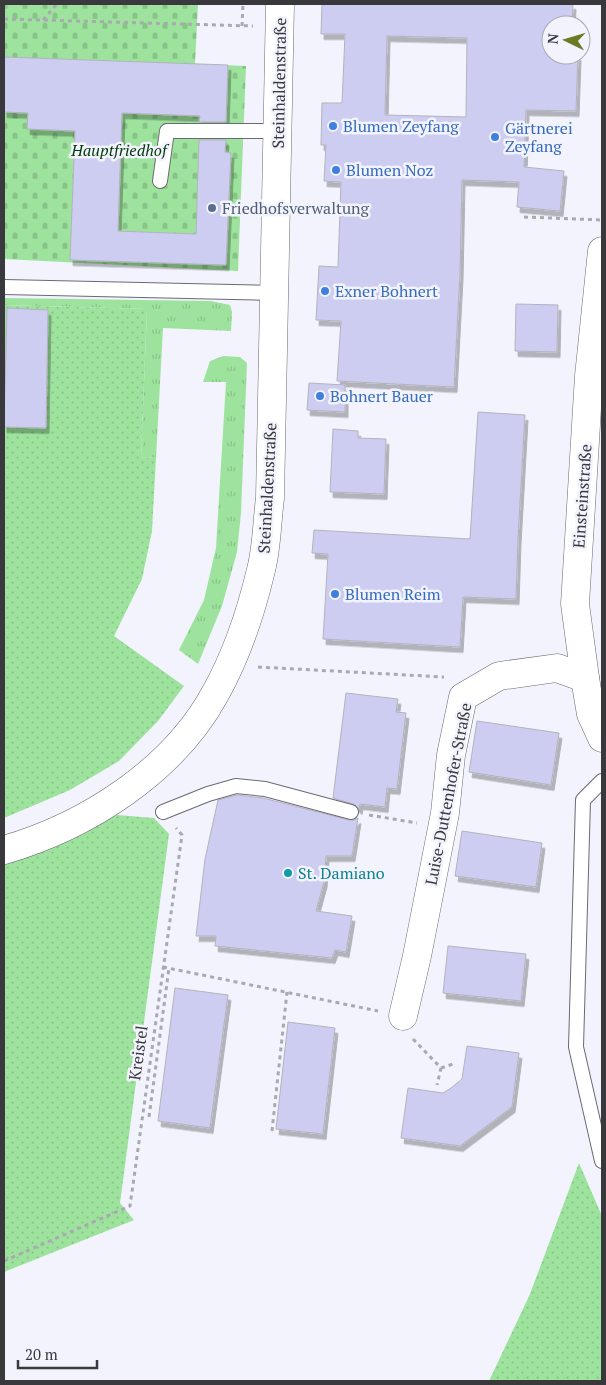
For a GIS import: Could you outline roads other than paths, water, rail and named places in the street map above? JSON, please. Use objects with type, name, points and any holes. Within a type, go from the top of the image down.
[{"type":"street","name":"Steinhaldenstraße","points":[[4,850],[26,844],[87,816],[139,783],[170,754],[192,728],[214,696],[234,658],[262,568],[270,498],[280,4]]},
{"type":"street","name":"Einsteinstraße","points":[[602,251],[589,376],[575,604],[591,714],[602,738]]},
{"type":"street","name":"Luise-Duttenhofer-Straße","points":[[406,1025],[463,698],[500,676],[557,668],[585,678]]},
{"type":"lane","points":[[160,181],[167,131],[278,131]]},
{"type":"lane","points":[[4,287],[274,293]]},
{"type":"lane","points":[[602,780],[583,800],[576,1047],[602,1161]]},
{"type":"lane","points":[[163,812],[208,794],[236,786],[266,789],[350,812]]},
{"type":"place","name":"Blumen Zeyfang","points":[[333,126]]},
{"type":"place","name":"Gärtnerei Zeyfang","points":[[495,137]]},
{"type":"place","name":"Blumen Noz","points":[[336,170]]},
{"type":"place","name":"Friedhofsverwaltung","points":[[212,208]]},
{"type":"place","name":"Exner Bohnert","points":[[325,291]]},
{"type":"place","name":"Bohnert Bauer","points":[[320,396]]},
{"type":"place","name":"Blumen Reim","points":[[335,594]]},
{"type":"place","name":"St. Damiano","points":[[288,873]]},
{"type":"park label","name":"Hauptfriedhof","points":[[119,150]]}]
